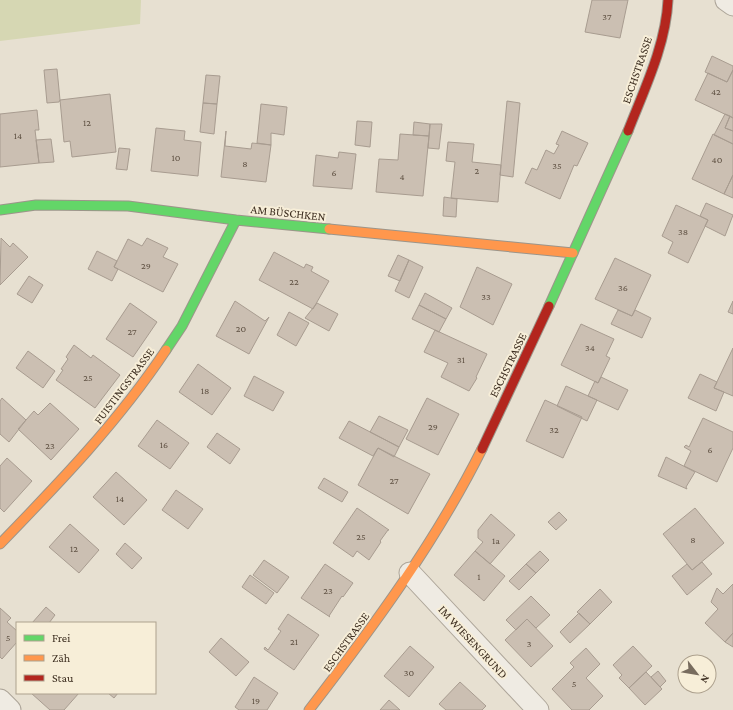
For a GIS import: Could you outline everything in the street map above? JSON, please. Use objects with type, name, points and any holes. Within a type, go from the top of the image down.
[{"type":"street","name":"ESCHSTRASSE","points":[[309,710],[358,647],[410,573],[459,493],[520,371],[574,253],[638,105],[661,39],[668,0]]},
{"type":"street","points":[[726,0],[733,5]]},
{"type":"street","name":"AM BÜSCHKEN","points":[[0,210],[36,205],[128,206],[236,220],[574,253]]},
{"type":"street","name":"FUISTINGSTRASSE","points":[[0,544],[82,459],[146,380],[182,326],[236,220]]},
{"type":"street","name":"IM WIESENGRUND","points":[[410,573],[538,710]]},
{"type":"street","points":[[0,700],[10,710]]},
{"type":"green space","points":[[0,0],[141,0],[140,24],[0,41]]},
{"type":"building","points":[[592,0],[628,0],[620,38],[585,32]]},
{"type":"building","points":[[712,56],[733,66],[733,70],[727,82],[705,72]]},
{"type":"building","points":[[57,69],[60,100],[59,102],[47,103],[44,70]]},
{"type":"building","points":[[733,70],[733,118],[695,100],[708,73],[727,82]]},
{"type":"building","points":[[206,75],[220,76],[217,104],[203,103]]},
{"type":"building","points":[[110,94],[116,152],[72,157],[70,141],[64,142],[60,100]]},
{"type":"building","points":[[507,101],[520,103],[513,177],[500,175]]},
{"type":"building","points":[[203,103],[217,104],[214,134],[200,132]]},
{"type":"building","points":[[261,104],[287,107],[284,135],[271,133],[271,145],[257,143]]},
{"type":"building","points":[[37,110],[39,130],[35,130],[39,163],[0,167],[0,114]]},
{"type":"building","points":[[725,114],[730,116],[725,128],[733,131],[733,144],[714,135]]},
{"type":"building","points":[[730,116],[733,118],[733,131],[725,128]]},
{"type":"building","points":[[357,121],[372,122],[370,147],[355,145]]},
{"type":"building","points":[[414,122],[430,124],[429,136],[413,135]]},
{"type":"building","points":[[430,124],[442,124],[439,149],[428,148]]},
{"type":"building","points":[[156,128],[185,131],[184,140],[201,142],[198,176],[151,171]]},
{"type":"building","points":[[226,131],[225,146],[251,149],[252,143],[271,145],[266,182],[221,177]]},
{"type":"building","points":[[562,131],[588,143],[577,166],[574,165],[560,199],[525,183],[532,168],[537,170],[546,150],[554,154],[559,145],[556,144]]},
{"type":"building","points":[[400,134],[429,136],[423,196],[376,192],[379,159],[398,160]]},
{"type":"building","points":[[713,134],[733,144],[733,175],[724,194],[692,179]]},
{"type":"building","points":[[51,139],[54,162],[39,163],[36,140]]},
{"type":"building","points":[[448,142],[474,144],[472,162],[501,165],[498,202],[451,198],[455,162],[446,161]]},
{"type":"building","points":[[119,148],[130,149],[127,170],[116,169]]},
{"type":"building","points":[[339,152],[356,154],[352,189],[313,186],[316,155],[338,158]]},
{"type":"building","points":[[733,175],[733,198],[724,194]]},
{"type":"building","points":[[444,197],[457,199],[456,217],[443,216]]},
{"type":"building","points":[[706,203],[733,215],[725,236],[705,226],[708,220],[700,216]]},
{"type":"building","points":[[676,205],[708,220],[688,263],[668,253],[673,242],[662,236]]},
{"type":"building","points":[[1,238],[10,247],[13,243],[28,257],[0,285]]},
{"type":"building","points":[[147,238],[168,248],[163,257],[178,264],[163,292],[114,267],[128,239],[142,246]]},
{"type":"building","points":[[97,251],[117,261],[114,267],[118,269],[112,281],[88,269]]},
{"type":"building","points":[[274,252],[304,268],[306,264],[313,267],[311,271],[329,281],[313,309],[259,280]]},
{"type":"building","points":[[398,255],[409,260],[400,281],[388,276]]},
{"type":"building","points":[[615,258],[651,275],[632,316],[595,299]]},
{"type":"building","points":[[409,260],[423,267],[409,298],[395,291]]},
{"type":"building","points":[[477,267],[512,284],[493,325],[460,307]]},
{"type":"building","points":[[29,276],[43,285],[32,303],[17,294]]},
{"type":"building","points":[[425,293],[452,308],[446,319],[419,305]]},
{"type":"building","points":[[235,301],[265,321],[269,317],[249,354],[216,336]]},
{"type":"building","points":[[733,301],[733,314],[728,312]]},
{"type":"building","points":[[130,303],[157,322],[133,357],[106,339]]},
{"type":"building","points":[[317,303],[338,314],[329,331],[305,318]]},
{"type":"building","points":[[419,305],[446,319],[439,332],[412,319]]},
{"type":"building","points":[[618,310],[632,316],[635,310],[651,318],[642,338],[611,324]]},
{"type":"building","points":[[289,312],[309,323],[296,346],[277,335]]},
{"type":"building","points":[[581,324],[614,339],[606,356],[610,358],[598,383],[561,365]]},
{"type":"building","points":[[435,330],[487,354],[476,377],[477,378],[469,391],[441,377],[448,363],[424,352]]},
{"type":"building","points":[[74,345],[91,358],[93,355],[120,375],[95,408],[56,380],[63,370],[61,369],[68,359],[66,357]]},
{"type":"building","points":[[733,348],[733,396],[714,388]]},
{"type":"building","points":[[28,351],[55,371],[43,388],[16,368]]},
{"type":"building","points":[[198,364],[231,388],[212,415],[179,392]]},
{"type":"building","points":[[700,374],[717,382],[714,388],[724,392],[716,411],[688,398]]},
{"type":"building","points":[[254,376],[284,392],[273,411],[244,396]]},
{"type":"building","points":[[601,377],[628,390],[618,410],[588,396],[595,381],[598,383]]},
{"type":"building","points":[[566,386],[597,400],[587,421],[557,406]]},
{"type":"building","points":[[2,398],[26,420],[9,442],[0,434],[0,401]]},
{"type":"building","points":[[427,398],[459,414],[438,455],[406,439]]},
{"type":"building","points":[[545,400],[582,417],[563,458],[526,441]]},
{"type":"building","points":[[50,403],[79,429],[51,460],[18,429],[34,411],[38,415]]},
{"type":"building","points":[[379,416],[408,430],[399,447],[370,432]]},
{"type":"building","points":[[703,418],[733,432],[733,448],[717,482],[684,466],[691,451],[684,447],[686,445],[689,447]]},
{"type":"building","points":[[157,420],[189,443],[170,469],[138,446]]},
{"type":"building","points":[[349,421],[399,447],[394,457],[378,448],[373,456],[339,438]]},
{"type":"building","points":[[217,433],[240,449],[230,464],[207,447]]},
{"type":"building","points":[[378,448],[430,474],[408,514],[358,485]]},
{"type":"building","points":[[666,457],[695,472],[686,487],[687,489],[658,476]]},
{"type":"building","points":[[7,458],[32,481],[4,512],[0,508],[0,466]]},
{"type":"building","points":[[116,472],[147,500],[124,525],[93,497]]},
{"type":"building","points":[[324,478],[348,492],[342,502],[318,488]]},
{"type":"building","points":[[176,490],[203,509],[188,529],[162,510]]},
{"type":"building","points":[[357,508],[389,530],[380,541],[381,542],[369,560],[357,551],[353,557],[333,543]]},
{"type":"building","points":[[695,508],[724,543],[692,570],[663,534]]},
{"type":"building","points":[[559,512],[567,520],[556,530],[548,522]]},
{"type":"building","points":[[491,514],[515,535],[490,564],[475,551],[483,542],[478,538],[478,530]]},
{"type":"building","points":[[70,524],[99,550],[79,573],[49,547]]},
{"type":"building","points":[[125,543],[142,558],[132,569],[116,554]]},
{"type":"building","points":[[475,551],[505,576],[484,601],[454,575]]},
{"type":"building","points":[[540,551],[549,560],[536,573],[526,564]]},
{"type":"building","points":[[264,560],[289,577],[277,593],[253,575]]},
{"type":"building","points":[[702,562],[712,574],[687,595],[672,576],[687,564],[692,570]]},
{"type":"building","points":[[325,564],[353,583],[343,597],[342,596],[329,616],[330,617],[301,598]]},
{"type":"building","points":[[526,564],[536,573],[519,590],[509,581]]},
{"type":"building","points":[[250,575],[274,593],[266,604],[242,587]]},
{"type":"building","points":[[733,584],[733,633],[725,642],[705,623],[718,609],[711,602],[717,588],[723,594]]},
{"type":"building","points":[[600,589],[612,602],[590,624],[577,612]]},
{"type":"building","points":[[531,596],[550,615],[536,628],[527,619],[516,630],[506,620]]},
{"type":"building","points":[[46,607],[55,615],[50,622],[33,622]]},
{"type":"building","points":[[0,608],[11,618],[7,622],[16,630],[16,643],[2,659],[0,657]]},
{"type":"building","points":[[579,613],[590,624],[570,643],[560,632]]},
{"type":"building","points":[[288,614],[319,635],[294,670],[264,649],[265,647],[268,650],[281,631],[278,629]]},
{"type":"building","points":[[527,619],[553,646],[531,667],[505,640]]},
{"type":"building","points":[[733,633],[733,647],[725,642]]},
{"type":"building","points":[[221,638],[249,662],[236,676],[209,652]]},
{"type":"building","points":[[410,646],[434,667],[409,697],[384,676]]},
{"type":"building","points":[[633,646],[652,666],[629,688],[619,678],[622,675],[613,665]]},
{"type":"building","points":[[586,648],[600,664],[586,678],[603,696],[589,710],[572,710],[552,689],[574,667],[570,663]]},
{"type":"building","points":[[658,671],[666,681],[660,687],[651,677]]},
{"type":"building","points":[[646,672],[662,689],[645,705],[629,688]]},
{"type":"building","points":[[254,677],[278,693],[267,710],[239,710],[235,707]]},
{"type":"building","points":[[460,682],[486,706],[482,710],[446,710],[439,704]]},
{"type":"building","points":[[32,694],[78,694],[64,710],[50,710]]},
{"type":"building","points":[[109,694],[117,694],[114,698]]},
{"type":"building","points":[[389,700],[400,710],[380,710]]},
{"type":"traffic: fast","points":[[549,306],[628,131]]},
{"type":"traffic: fast","points":[[0,210],[36,205],[128,206],[236,220],[329,229]]},
{"type":"traffic: fast","points":[[166,350],[182,326],[236,220]]},
{"type":"traffic: slow","points":[[329,229],[573,253]]},
{"type":"traffic: slow","points":[[0,544],[88,451],[128,402],[166,350]]},
{"type":"traffic: slow","points":[[309,710],[402,584],[444,518],[482,449]]},
{"type":"traffic: jam","points":[[628,131],[659,50],[668,0]]},
{"type":"traffic: jam","points":[[482,449],[549,306]]}]
